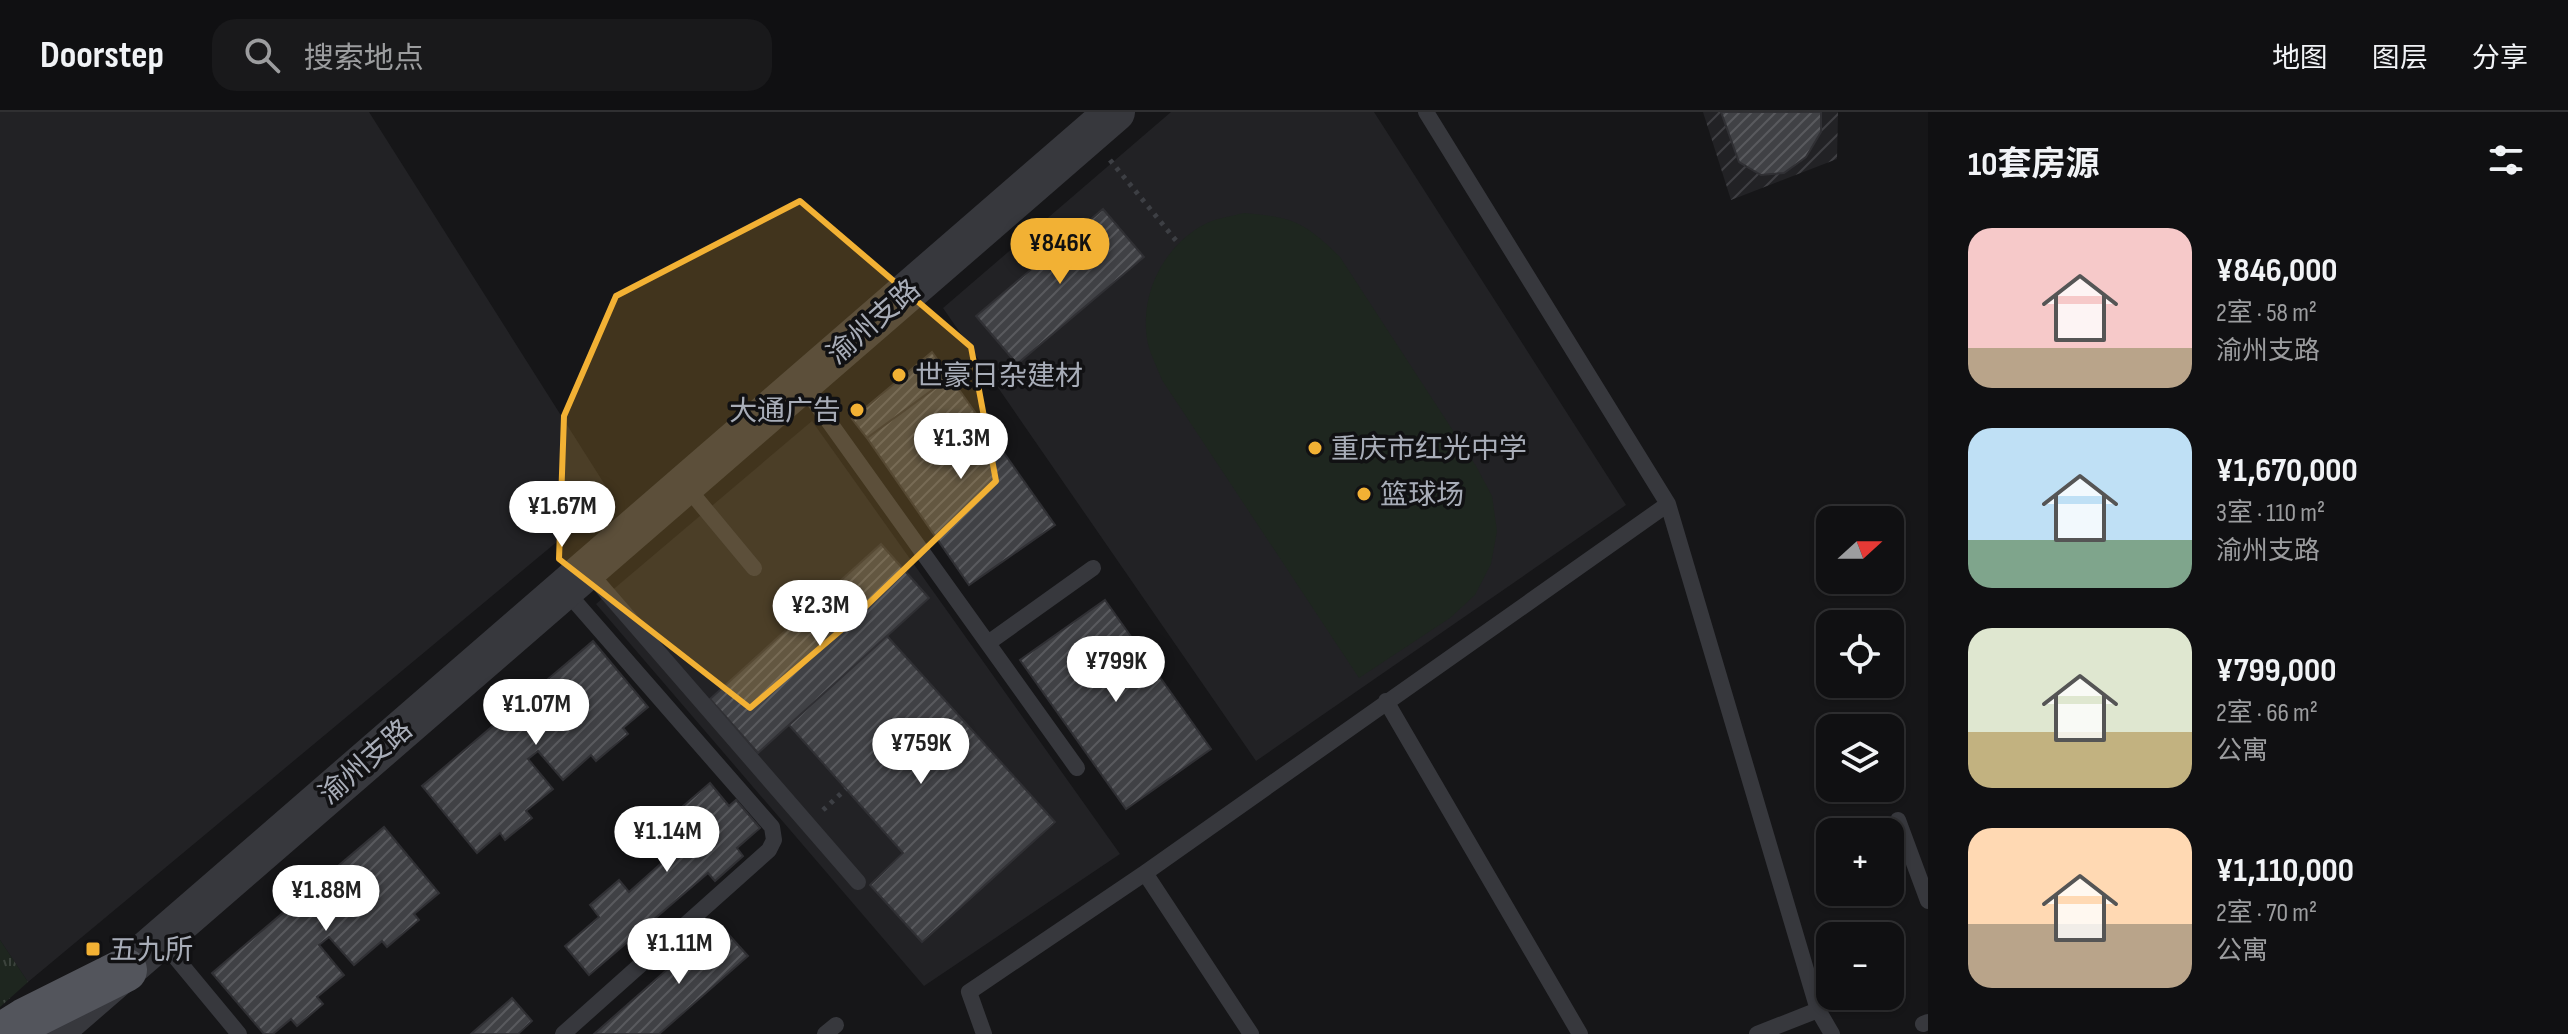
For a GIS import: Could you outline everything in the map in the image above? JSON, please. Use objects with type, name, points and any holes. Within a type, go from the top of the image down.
[{"type":"main road","points":[[3,1034],[125,970]]},
{"type":"street","name":"渝州支路","points":[[51,1034],[1102,123]]},
{"type":"lane","points":[[1426,112],[1668,504],[1816,1003]]},
{"type":"lane","points":[[801,383],[1077,768]]},
{"type":"lane","points":[[684,484],[754,568]]},
{"type":"lane","points":[[984,1034],[969,992],[1145,873],[1668,504]]},
{"type":"lane","points":[[988,643],[1093,568]]},
{"type":"lane","points":[[575,580],[858,882]]},
{"type":"lane","points":[[563,1034],[769,850],[774,840],[772,827],[575,580]]},
{"type":"lane","points":[[1386,701],[1580,1034]]},
{"type":"lane","points":[[1904,836],[1928,901]]},
{"type":"lane","points":[[1145,873],[1251,1034]]},
{"type":"lane","points":[[160,939],[239,1034]]},
{"type":"lane","points":[[1757,1034],[1818,1010],[1832,1034]]},
{"type":"path","points":[[1102,123],[1178,243]]},
{"type":"highlighted area","points":[[800,201],[971,347],[996,481],[840,631],[750,708],[559,559],[564,416],[616,296]]},
{"type":"shaded area","points":[[0,112],[369,112],[612,496],[28,982],[0,940]]},
{"type":"shaded area","name":"重庆市红光中学","points":[[1171,112],[1374,112],[1626,505],[1256,761],[943,308]]},
{"type":"shaded area","points":[[1703,112],[1838,112],[1837,159],[1731,200]]},
{"type":"shaded area","points":[[812,421],[1120,854],[924,986],[596,604]]},
{"type":"green space","points":[[1244,213],[1297,223],[1340,257],[1476,466],[1492,496],[1497,531],[1491,564],[1475,595],[1450,618],[1359,678],[1162,380],[1148,344],[1147,308],[1157,274],[1166,258],[1178,244],[1207,223]]},
{"type":"green space","points":[[0,940],[28,982],[0,1007]]},
{"type":"building","points":[[1721,112],[1821,112],[1821,132],[1806,157],[1784,173],[1761,175],[1739,162]]},
{"type":"building","points":[[1103,209],[1144,257],[1017,364],[976,316]]},
{"type":"building","points":[[932,352],[950,377],[867,438],[852,419]]},
{"type":"building","points":[[950,377],[1055,525],[969,585],[867,438]]},
{"type":"building","points":[[881,544],[929,598],[758,753],[710,699]]},
{"type":"building","points":[[1105,600],[1211,749],[1126,809],[1020,660]]},
{"type":"building","points":[[887,636],[1055,822],[922,942],[870,885],[903,853],[789,725]]},
{"type":"building","points":[[593,641],[648,707],[623,728],[628,734],[596,761],[591,755],[563,780],[538,751],[528,759],[553,789],[526,811],[532,818],[505,840],[500,833],[477,853],[422,786]]},
{"type":"building","points":[[710,783],[729,806],[736,800],[760,828],[737,848],[743,856],[715,881],[708,873],[589,975],[565,946],[599,917],[590,905],[619,880],[629,892],[666,859],[647,837]]},
{"type":"building","points":[[384,827],[439,893],[414,914],[419,920],[387,947],[382,941],[354,965],[329,937],[319,945],[344,975],[317,997],[323,1004],[297,1026],[291,1019],[273,1034],[264,1034],[212,973]]},
{"type":"building","points":[[719,924],[748,956],[659,1034],[594,1034]]},
{"type":"building","points":[[512,998],[532,1021],[518,1034],[471,1034]]},
{"type":"place","name":"世豪日杂建材","points":[[899,375]]},
{"type":"place","name":"大通广告","points":[[857,410]]},
{"type":"place","name":"重庆市红光中学","points":[[1315,448]]},
{"type":"place","name":"篮球场","points":[[1364,494]]},
{"type":"place","name":"五九所","points":[[93,949]]}]
